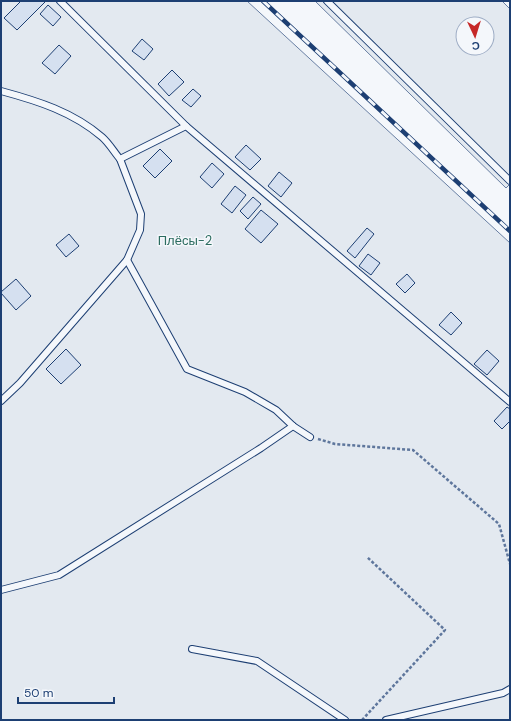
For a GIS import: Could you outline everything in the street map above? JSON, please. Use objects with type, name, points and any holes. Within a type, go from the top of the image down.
[{"type":"lane","points":[[60,1],[186,126],[510,402]]},
{"type":"lane","points":[[327,1],[510,181]]},
{"type":"lane","points":[[1,91],[33,99],[65,112],[103,138],[120,159],[141,214],[140,230],[127,260],[20,383],[1,401]]},
{"type":"lane","points":[[120,159],[186,126]]},
{"type":"lane","points":[[127,260],[187,369],[245,392],[276,410],[293,426],[310,438]]},
{"type":"lane","points":[[1,590],[59,575],[262,448],[293,426]]},
{"type":"lane","points":[[192,650],[257,661],[345,720]]},
{"type":"lane","points":[[386,720],[503,693],[510,689]]},
{"type":"path","points":[[310,438],[335,444],[413,450],[499,524],[510,564]]},
{"type":"path","points":[[362,720],[445,630],[367,557]]},
{"type":"green space","name":"Плёсы-2","points":[[1,1],[247,1],[510,243],[510,720],[1,720]]},
{"type":"green space","points":[[315,1],[502,1],[510,9],[510,184],[506,188]]},
{"type":"building","points":[[21,1],[46,1],[17,30],[4,18]]},
{"type":"building","points":[[48,5],[61,17],[53,26],[40,14]]},
{"type":"building","points":[[142,39],[153,49],[144,60],[132,51]]},
{"type":"building","points":[[59,45],[71,56],[55,74],[42,63]]},
{"type":"building","points":[[172,70],[184,82],[169,96],[158,84]]},
{"type":"building","points":[[193,89],[201,96],[191,107],[182,100]]},
{"type":"building","points":[[246,145],[261,159],[250,170],[235,157]]},
{"type":"building","points":[[160,149],[172,161],[155,178],[143,166]]},
{"type":"building","points":[[212,163],[224,174],[212,188],[200,177]]},
{"type":"building","points":[[279,172],[292,183],[281,197],[268,186]]},
{"type":"building","points":[[235,186],[246,195],[232,213],[221,204]]},
{"type":"building","points":[[253,197],[261,204],[248,219],[240,211]]},
{"type":"building","points":[[261,210],[278,224],[261,243],[245,229]]},
{"type":"building","points":[[367,228],[374,234],[355,258],[347,251]]},
{"type":"building","points":[[69,234],[79,246],[66,257],[56,245]]},
{"type":"building","points":[[368,254],[380,263],[371,275],[359,266]]},
{"type":"building","points":[[407,274],[415,283],[405,293],[396,284]]},
{"type":"building","points":[[16,279],[31,296],[16,310],[1,292]]},
{"type":"building","points":[[451,312],[462,323],[451,335],[439,325]]},
{"type":"building","points":[[66,349],[81,365],[61,384],[46,369]]},
{"type":"building","points":[[487,350],[499,361],[487,375],[474,364]]},
{"type":"building","points":[[507,407],[510,409],[510,421],[502,429],[494,421]]},
{"type":"railway","points":[[263,1],[510,231]]}]
